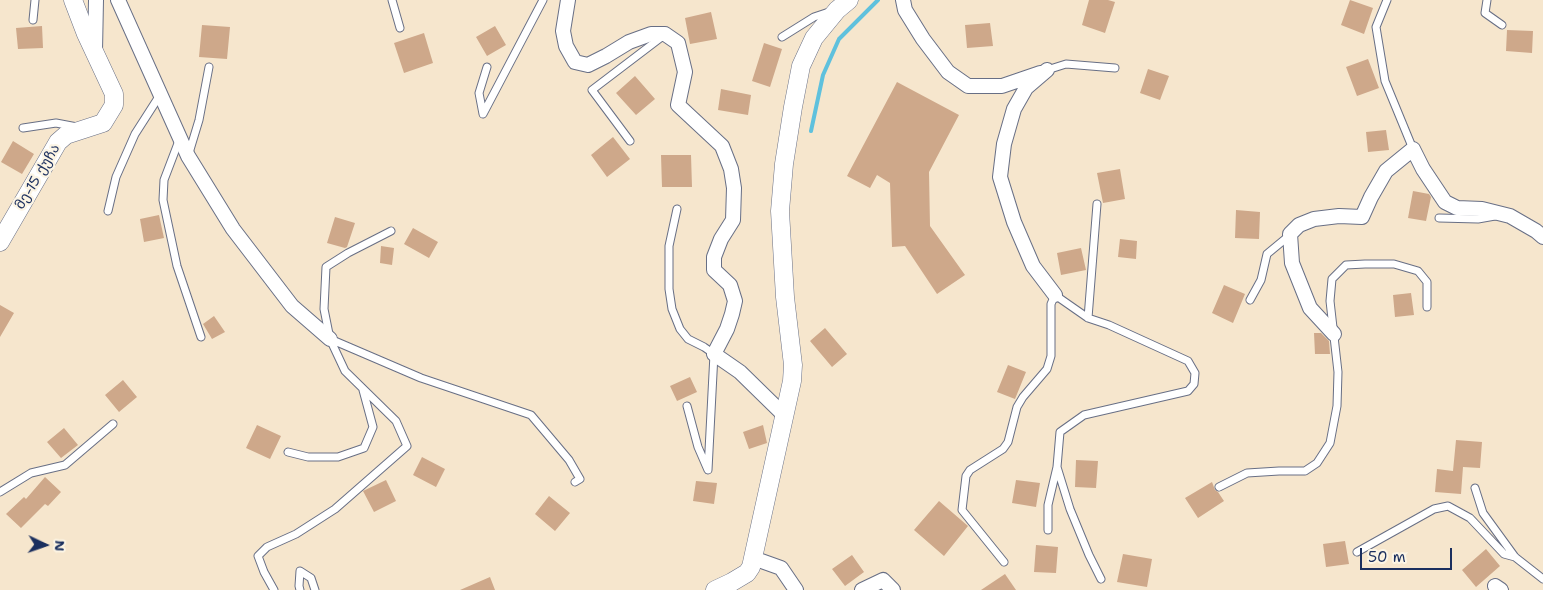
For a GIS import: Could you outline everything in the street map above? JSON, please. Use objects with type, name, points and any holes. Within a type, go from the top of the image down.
[{"type":"street","name":"მე-15 ქუჩა","points":[[0,242],[58,142],[66,135],[103,123],[114,105],[114,94],[86,34],[73,0]]},
{"type":"street","points":[[95,54],[96,0]]},
{"type":"street","points":[[118,0],[188,156],[233,229],[292,306],[330,339]]},
{"type":"street","points":[[568,0],[563,31],[566,46],[575,62],[588,65],[629,42],[651,34],[665,34],[678,43],[685,72],[678,105],[722,146],[731,169],[734,188],[734,220],[721,239],[714,256],[714,270],[730,285],[735,301],[727,329],[714,354],[740,372],[785,416]]},
{"type":"street","points":[[903,0],[905,10],[923,39],[948,72],[968,86],[1002,86],[1047,70]]},
{"type":"street","points":[[715,590],[747,573],[751,567],[785,416],[793,365],[785,298],[780,211],[784,164],[801,66],[814,38],[843,5]]},
{"type":"street","points":[[1047,70],[1026,88],[1014,109],[1004,144],[1000,177],[1014,222],[1033,266],[1055,295]]},
{"type":"street","points":[[1334,334],[1310,308],[1292,263],[1290,234],[1299,225],[1314,219],[1339,216],[1362,217],[1386,171],[1413,149],[1423,169],[1445,202],[1457,208],[1482,209],[1510,216],[1543,236]]},
{"type":"street","points":[[753,558],[781,568],[796,590]]},
{"type":"street","points":[[862,590],[883,580],[892,590]]},
{"type":"lane","points":[[33,20],[35,0]]},
{"type":"lane","points":[[392,0],[400,28]]},
{"type":"lane","points":[[487,67],[479,93],[484,114],[543,0]]},
{"type":"lane","points":[[1387,0],[1376,27],[1385,81],[1413,149]]},
{"type":"lane","points":[[1487,0],[1485,13],[1502,25]]},
{"type":"lane","points":[[782,37],[814,17],[843,5]]},
{"type":"lane","points":[[630,140],[592,90],[665,34]]},
{"type":"lane","points":[[1047,70],[1066,64],[1115,68]]},
{"type":"lane","points":[[188,156],[209,68]]},
{"type":"lane","points":[[108,210],[116,177],[127,151],[135,134],[160,95]]},
{"type":"lane","points":[[23,128],[56,124],[88,128]]},
{"type":"lane","points":[[180,138],[164,180],[163,200],[177,266],[201,336]]},
{"type":"lane","points":[[1088,318],[1097,204]]},
{"type":"lane","points":[[676,209],[670,246],[672,309],[680,329],[688,339],[704,346],[714,354],[708,470],[698,447],[687,406]]},
{"type":"lane","points":[[1439,218],[1478,219],[1503,215]]},
{"type":"lane","points":[[274,590],[258,556],[267,547],[296,534],[335,509],[406,446],[396,421],[345,371],[330,339],[324,309],[326,267],[348,253],[391,231]]},
{"type":"lane","points":[[1250,300],[1261,280],[1267,254],[1290,234]]},
{"type":"lane","points":[[1219,487],[1247,473],[1305,471],[1317,463],[1330,443],[1337,406],[1338,372],[1330,301],[1332,279],[1346,265],[1394,264],[1418,271],[1427,282],[1427,307]]},
{"type":"lane","points":[[1004,562],[962,510],[966,476],[970,470],[1003,449],[1008,442],[1017,407],[1047,369],[1050,356],[1051,304],[1055,295],[1088,318],[1110,325],[1188,361],[1195,373],[1194,384],[1188,391],[1084,415],[1060,432],[1057,467],[1048,505],[1048,530]]},
{"type":"lane","points":[[330,339],[421,378],[531,415],[569,460],[580,479],[575,482]]},
{"type":"lane","points":[[288,452],[308,457],[338,457],[364,448],[373,427],[363,389]]},
{"type":"lane","points":[[0,492],[31,473],[65,465],[112,424]]},
{"type":"lane","points":[[1057,467],[1070,509],[1101,579]]},
{"type":"lane","points":[[1474,488],[1483,513],[1515,558]]},
{"type":"lane","points":[[1357,552],[1434,509],[1448,506],[1470,518],[1504,554],[1515,558],[1543,579]]},
{"type":"lane","points":[[300,590],[300,571],[311,578],[315,590]]},
{"type":"building","points":[[1089,0],[1115,2],[1105,33],[1082,25]]},
{"type":"building","points":[[1350,0],[1373,8],[1364,34],[1341,25]]},
{"type":"building","points":[[711,12],[717,39],[690,44],[685,18]]},
{"type":"building","points":[[990,23],[993,46],[967,48],[965,25]]},
{"type":"building","points":[[202,25],[230,27],[227,59],[199,57]]},
{"type":"building","points":[[42,26],[43,48],[18,49],[16,28]]},
{"type":"building","points":[[495,26],[506,45],[487,56],[476,37]]},
{"type":"building","points":[[1507,30],[1533,31],[1532,53],[1506,51]]},
{"type":"building","points":[[424,33],[433,63],[404,73],[394,43]]},
{"type":"building","points":[[764,43],[782,49],[770,87],[752,81]]},
{"type":"building","points":[[1368,59],[1379,88],[1357,96],[1346,67]]},
{"type":"building","points":[[1148,69],[1169,76],[1160,100],[1140,93]]},
{"type":"building","points":[[635,76],[655,99],[636,115],[616,93]]},
{"type":"building","points":[[897,82],[959,115],[929,172],[930,226],[965,275],[937,294],[905,246],[892,247],[890,183],[877,175],[870,188],[847,176]]},
{"type":"building","points":[[721,89],[751,95],[748,115],[718,110]]},
{"type":"building","points":[[1386,130],[1389,150],[1368,152],[1366,132]]},
{"type":"building","points":[[613,137],[630,159],[607,177],[591,155]]},
{"type":"building","points":[[13,141],[34,154],[22,174],[1,162]]},
{"type":"building","points":[[661,155],[691,155],[692,187],[662,187]]},
{"type":"building","points":[[1120,169],[1125,199],[1103,203],[1097,173]]},
{"type":"building","points":[[1413,191],[1429,194],[1431,197],[1426,221],[1408,218]]},
{"type":"building","points":[[1236,210],[1260,212],[1259,239],[1235,238]]},
{"type":"building","points":[[159,215],[164,238],[144,242],[140,219]]},
{"type":"building","points":[[335,217],[355,223],[345,248],[327,243]]},
{"type":"building","points":[[413,228],[438,242],[429,258],[404,244]]},
{"type":"building","points":[[1120,239],[1137,241],[1136,259],[1118,257]]},
{"type":"building","points":[[381,246],[394,248],[392,265],[380,263]]},
{"type":"building","points":[[1081,248],[1086,270],[1061,275],[1057,253]]},
{"type":"building","points":[[1224,285],[1245,294],[1233,323],[1212,313]]},
{"type":"building","points":[[1411,293],[1414,315],[1395,317],[1393,295]]},
{"type":"building","points":[[0,305],[14,313],[0,337]]},
{"type":"building","points":[[214,316],[225,332],[212,339],[203,324]]},
{"type":"building","points":[[825,328],[847,354],[832,367],[810,341]]},
{"type":"building","points":[[1314,333],[1321,333],[1329,341],[1330,354],[1315,354]]},
{"type":"building","points":[[1008,365],[1026,372],[1015,399],[997,392]]},
{"type":"building","points":[[690,377],[697,392],[677,401],[670,386]]},
{"type":"building","points":[[123,380],[137,397],[119,412],[105,395]]},
{"type":"building","points":[[257,425],[281,436],[270,459],[246,448]]},
{"type":"building","points":[[763,425],[767,443],[749,449],[743,432]]},
{"type":"building","points":[[64,428],[78,445],[61,458],[47,442]]},
{"type":"building","points":[[1456,440],[1482,442],[1480,468],[1463,467],[1461,494],[1435,492],[1437,469],[1453,471]]},
{"type":"building","points":[[422,457],[445,469],[436,487],[413,475]]},
{"type":"building","points":[[1076,460],[1098,461],[1096,488],[1075,487]]},
{"type":"building","points":[[45,477],[61,492],[48,506],[45,504],[21,528],[6,514],[24,497],[26,499]]},
{"type":"building","points":[[386,480],[396,501],[374,512],[363,491]]},
{"type":"building","points":[[1016,480],[1040,483],[1036,507],[1012,503]]},
{"type":"building","points":[[696,481],[717,483],[714,504],[693,501]]},
{"type":"building","points":[[1212,482],[1215,490],[1224,501],[1198,518],[1185,498]]},
{"type":"building","points":[[549,496],[570,513],[555,531],[535,514]]},
{"type":"building","points":[[939,501],[968,526],[944,556],[914,530]]},
{"type":"building","points":[[1345,541],[1349,564],[1326,567],[1323,544]]},
{"type":"building","points":[[1036,545],[1058,547],[1056,573],[1034,572]]},
{"type":"building","points":[[1486,549],[1500,566],[1476,587],[1462,570]]},
{"type":"building","points":[[1123,554],[1152,559],[1147,587],[1117,582]]},
{"type":"building","points":[[852,555],[864,572],[845,586],[832,569]]},
{"type":"building","points":[[1005,574],[1016,590],[981,590]]},
{"type":"building","points":[[490,577],[495,590],[460,590]]},
{"type":"waterway","points":[[811,131],[823,75],[839,39],[878,0]]}]
